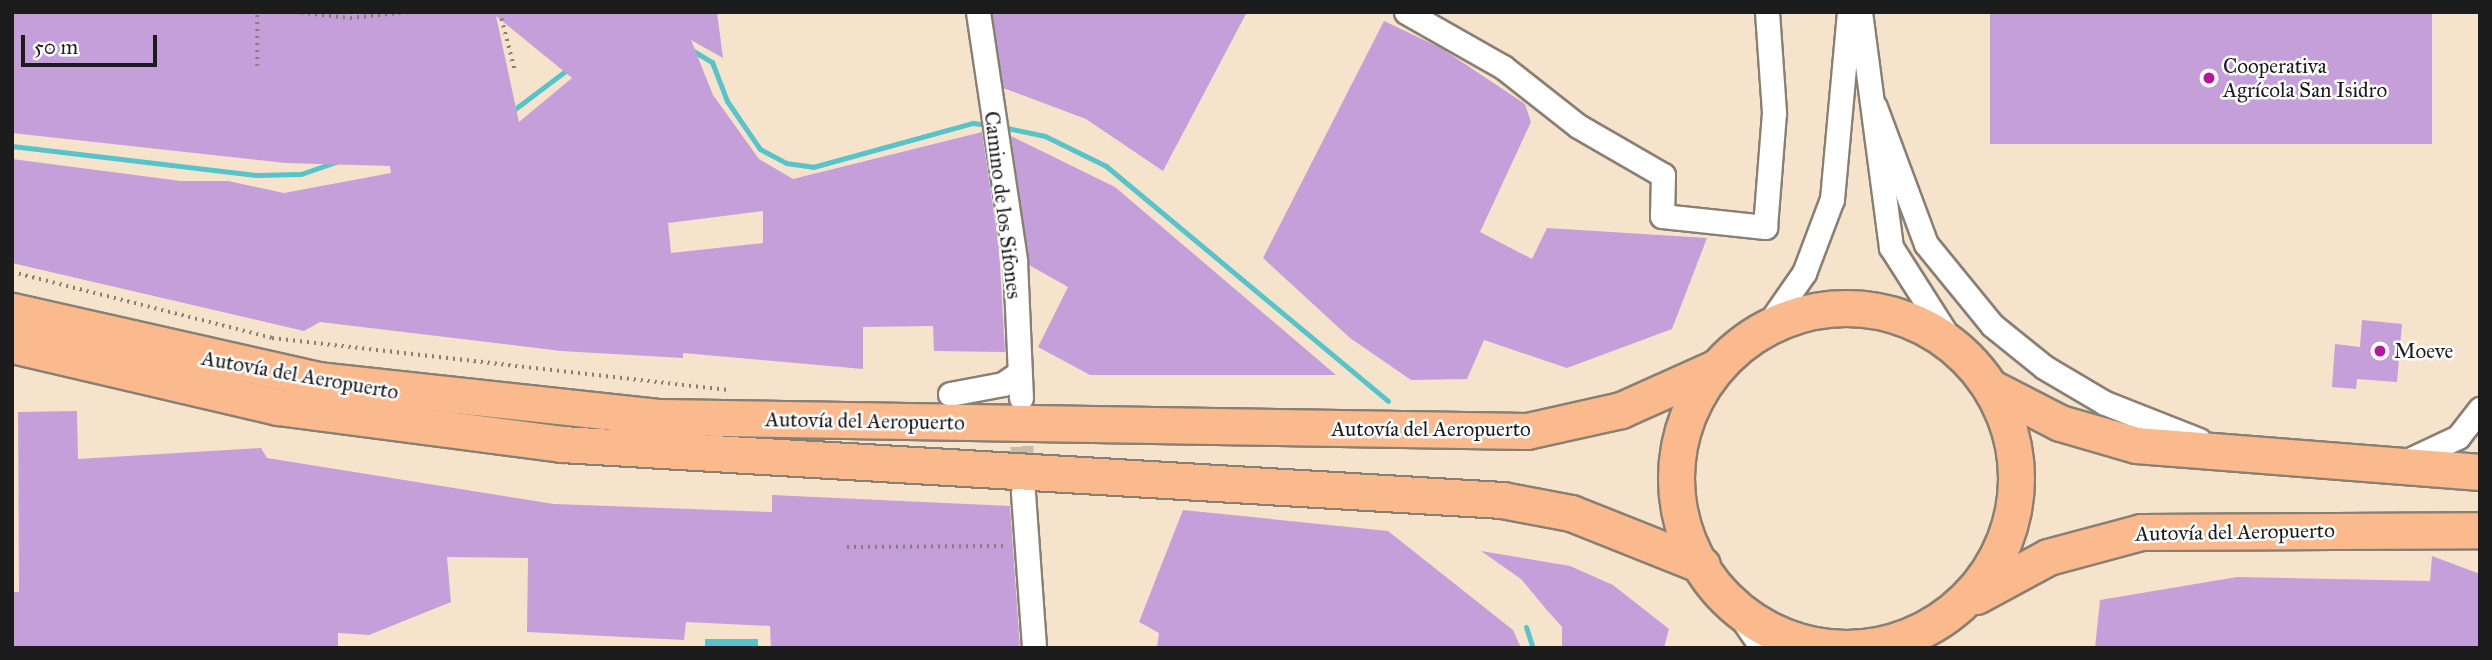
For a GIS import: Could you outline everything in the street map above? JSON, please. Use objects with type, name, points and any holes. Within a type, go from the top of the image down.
[{"type":"highway","points":[[1843,307],[1921,324],[1955,346],[1992,388],[2011,431],[2018,477],[2013,512],[1993,566],[1964,603],[1911,641],[1869,647],[1819,646],[1773,631],[1732,604],[1702,565],[1681,520],[1675,480],[1693,402],[1715,368],[1767,327],[1843,307]]},
{"type":"highway","name":"Autovía del Aeropuerto","points":[[12,311],[318,380],[497,404],[661,417],[1527,431],[1621,410],[1715,368]]},
{"type":"highway","name":"Autovía del Aeropuerto","points":[[12,345],[291,410],[562,444],[1502,500],[1571,513],[1702,565]]},
{"type":"highway","points":[[1992,388],[2095,436],[2246,454],[2480,472]]},
{"type":"highway","name":"Autovía del Aeropuerto","points":[[1964,603],[2048,557],[2141,532],[2480,530]]},
{"type":"street","name":"Camino de los Sifones","points":[[978,12],[1014,261],[1021,398]]},
{"type":"street","points":[[1406,12],[1503,67],[1578,126],[1663,175],[1662,216],[1765,227],[1774,112],[1767,12]]},
{"type":"street","points":[[1767,327],[1804,272],[1832,199],[1849,12]]},
{"type":"street","points":[[1860,12],[1875,107],[1891,247],[1955,346]]},
{"type":"street","points":[[1875,107],[1926,244],[1992,325],[2105,404],[2246,454]]},
{"type":"street","points":[[950,394],[1003,384],[1019,373]]},
{"type":"street","points":[[2394,466],[2458,438],[2480,409]]},
{"type":"street","points":[[1023,493],[1034,648]]},
{"type":"street","points":[[1732,604],[1762,648]]},
{"type":"path","points":[[257,12],[257,66]]},
{"type":"path","points":[[294,12],[350,18],[409,12]]},
{"type":"path","points":[[500,12],[514,70]]},
{"type":"path","points":[[12,272],[272,338],[737,391]]},
{"type":"path","points":[[848,547],[1026,546]]},
{"type":"water","points":[[705,639],[758,639],[758,648],[705,648]]},
{"type":"building","points":[[12,12],[717,12],[723,58],[691,40],[713,95],[759,159],[793,179],[982,132],[999,248],[1005,352],[934,351],[933,326],[863,327],[863,369],[683,353],[683,358],[561,351],[320,322],[304,331],[12,263],[12,159],[181,181],[228,181],[284,193],[391,173],[390,166],[286,163],[12,133]],"holes":[[[496,16],[572,78],[519,122]],[[763,211],[763,243],[671,253],[668,223]]]},
{"type":"building","points":[[992,12],[1247,12],[1163,171],[1086,119],[1003,88]]},
{"type":"building","name":"Cooperativa Agrícola San Isidro","points":[[1990,12],[2432,12],[2432,144],[1990,144]]},
{"type":"building","points":[[1384,21],[1441,48],[1525,104],[1531,122],[1480,232],[1532,259],[1547,228],[1707,238],[1672,329],[1567,368],[1484,340],[1467,379],[1411,380],[1350,338],[1263,258]]},
{"type":"building","points":[[1011,136],[1115,187],[1336,375],[1090,375],[1038,347],[1068,287],[1029,265]]},
{"type":"building","points":[[2362,320],[2402,324],[2397,382],[2357,379],[2356,389],[2332,387],[2335,344],[2360,347]]},
{"type":"building","points":[[77,411],[78,459],[261,448],[267,458],[554,504],[772,512],[772,495],[1010,506],[1020,648],[771,648],[770,626],[686,622],[684,640],[527,632],[528,558],[447,557],[451,602],[369,635],[338,633],[338,648],[12,648],[12,592],[19,592],[18,412]]},
{"type":"building","points":[[1183,510],[1388,531],[1513,630],[1521,648],[1157,648],[1159,633],[1139,622]]},
{"type":"building","points":[[1481,551],[1570,566],[1613,585],[1669,629],[1664,648],[1562,648],[1562,627],[1521,579]]},
{"type":"building","points":[[2432,556],[2480,574],[2480,648],[2095,648],[2100,600],[2237,577],[2430,581]]},
{"type":"waterway","points":[[690,49],[712,62],[727,101],[760,149],[786,163],[813,167],[973,123],[989,125]]},
{"type":"waterway","points":[[511,112],[568,69]]},
{"type":"waterway","points":[[1002,127],[1045,136],[1106,166],[1388,401]]},
{"type":"waterway","points":[[12,146],[256,175],[301,174],[336,162]]},
{"type":"waterway","points":[[1526,627],[1533,648]]},
{"type":"tunnel","points":[[1021,412],[1023,482]]},
{"type":"place","name":"Cooperativa Agrícola San Isidro","points":[[2209,78]]},
{"type":"place","name":"Moeve","points":[[2380,351]]}]
